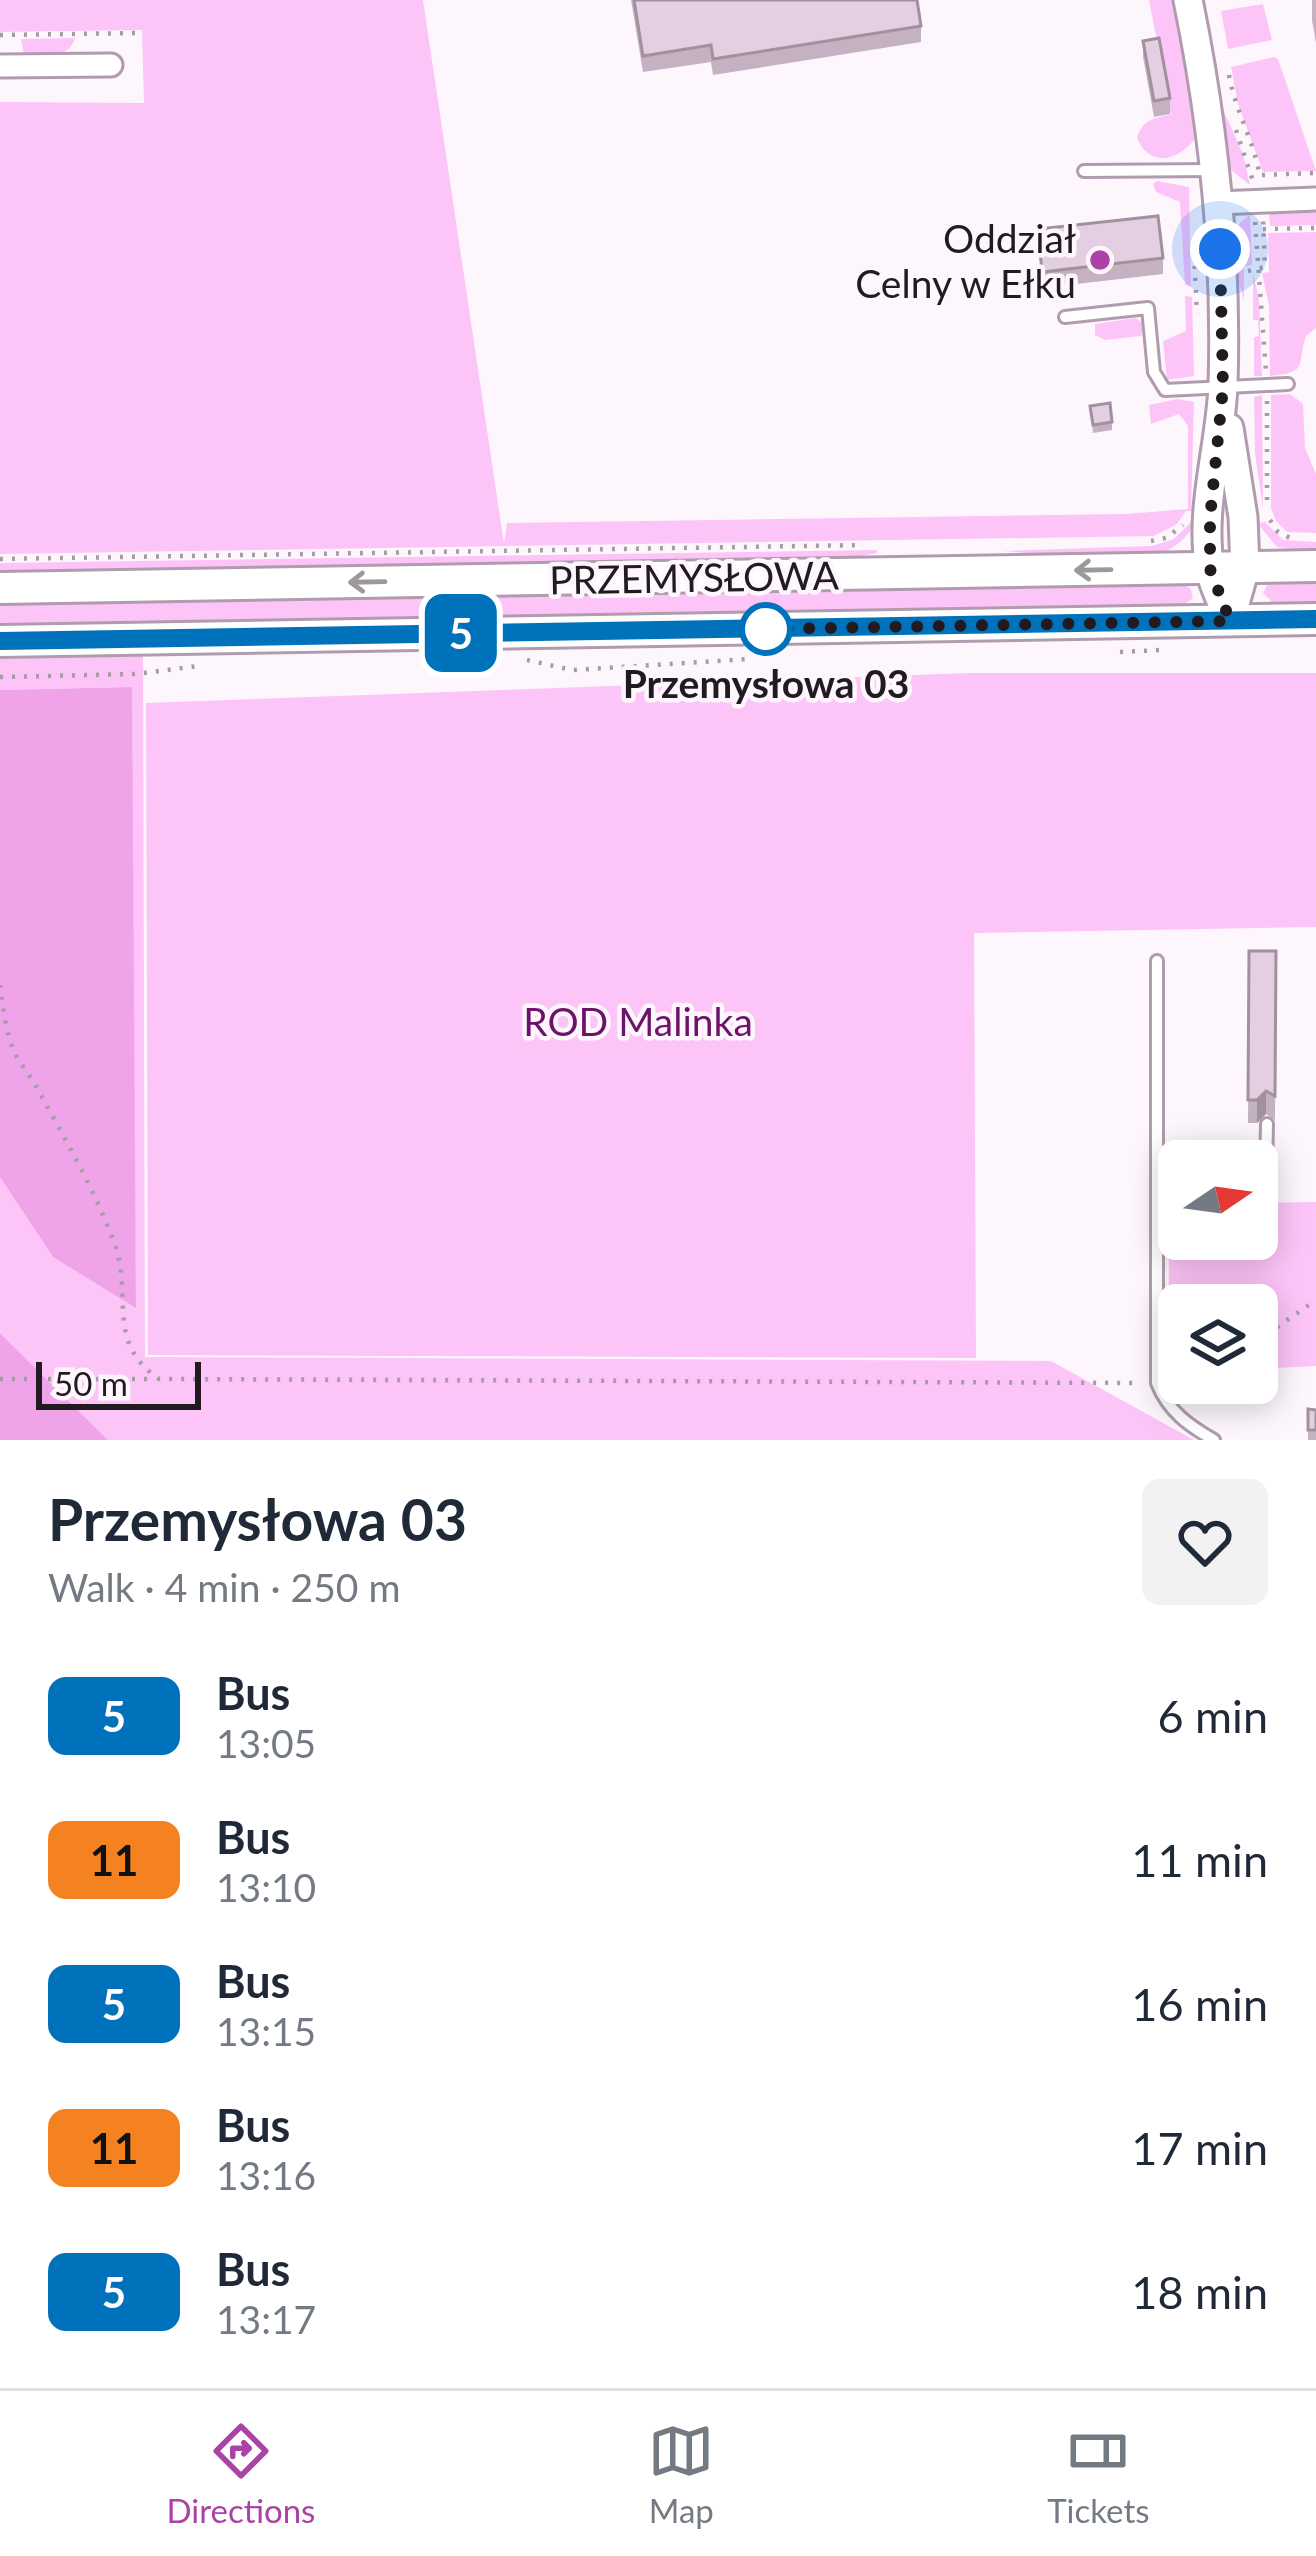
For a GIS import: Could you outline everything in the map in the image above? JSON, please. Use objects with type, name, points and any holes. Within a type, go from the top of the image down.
[{"type":"main road","name":"PRZEMYSŁOWA","points":[[0,588],[1316,566]]},
{"type":"main road","name":"PRZEMYSŁOWA","points":[[0,641],[1316,619]]},
{"type":"street","points":[[1188,0],[1216,170],[1223,388],[1210,518],[1210,569],[1230,621]]},
{"type":"street","points":[[0,66],[111,65]]},
{"type":"street","points":[[1218,202],[1316,199]]},
{"type":"street","points":[[1223,388],[1244,517],[1246,568],[1230,621]]},
{"type":"lane","points":[[1084,171],[1216,170]]},
{"type":"lane","points":[[1065,317],[1148,308],[1154,372],[1166,390],[1288,384]]},
{"type":"lane","points":[[1157,961],[1160,1140]]},
{"type":"lane","points":[[1267,1124],[1267,1140]]},
{"type":"lane","points":[[1159,1260],[1157,1383],[1169,1407],[1190,1427],[1214,1440]]},
{"type":"path","points":[[0,35],[139,33]]},
{"type":"path","points":[[1226,59],[1234,102],[1260,175],[1316,173]]},
{"type":"path","points":[[1230,117],[1249,161],[1254,200],[1266,386],[1264,516],[1278,532],[1293,539]]},
{"type":"path","points":[[1264,229],[1316,228]]},
{"type":"path","points":[[1194,248],[1197,315]]},
{"type":"path","points":[[1132,541],[1166,538],[1192,518]]},
{"type":"path","points":[[0,559],[872,545]]},
{"type":"path","points":[[514,658],[572,670],[748,659]]},
{"type":"path","points":[[0,676],[136,674],[209,665]]},
{"type":"path","points":[[0,985],[13,1051],[79,1166],[118,1253],[123,1327],[133,1354],[159,1379]]},
{"type":"path","points":[[1278,1326],[1316,1300]]},
{"type":"path","points":[[0,1379],[1157,1383]]},
{"type":"green space","points":[[0,0],[423,0],[504,544],[507,523],[1126,514],[1188,509],[1188,426],[1179,414],[1151,424],[1149,405],[1177,399],[1194,402],[1191,511],[1154,536],[0,554],[0,102],[144,103],[142,30],[0,32]]},
{"type":"green space","points":[[1149,0],[1178,0],[1198,134],[1184,150],[1167,158],[1150,155],[1137,138],[1146,123],[1171,114]]},
{"type":"green space","points":[[1263,4],[1272,40],[1228,49],[1221,11]]},
{"type":"green space","points":[[75,38],[67,50],[47,55],[24,54],[21,39]]},
{"type":"green space","points":[[1274,57],[1316,171],[1263,172],[1238,104],[1231,67]]},
{"type":"green space","points":[[1221,105],[1243,154],[1250,185],[1231,170]]},
{"type":"green space","points":[[1153,184],[1189,187],[1191,286],[1185,285],[1180,202],[1156,192]]},
{"type":"green space","points":[[1316,211],[1316,225],[1270,226],[1269,213]]},
{"type":"green space","points":[[1250,215],[1252,265],[1244,267],[1244,301],[1233,242],[1235,232]]},
{"type":"green space","points":[[1316,232],[1316,328],[1306,336],[1299,366],[1270,376],[1269,306],[1262,273],[1269,272],[1268,233]]},
{"type":"green space","points":[[1253,273],[1259,299],[1262,376],[1254,376],[1254,337],[1259,336],[1258,320],[1253,320]]},
{"type":"green space","points":[[1185,296],[1192,297],[1194,376],[1167,380],[1163,341],[1186,331]]},
{"type":"green space","points":[[1135,318],[1145,324],[1141,336],[1105,340],[1095,335],[1095,324]]},
{"type":"green space","points":[[1290,394],[1303,404],[1305,448],[1316,474],[1316,533],[1287,532],[1271,508],[1271,395]]},
{"type":"green space","points":[[1262,395],[1263,509],[1254,397]]},
{"type":"green space","points":[[1265,522],[1283,540],[1316,542],[1316,551],[1277,547],[1257,523]]},
{"type":"green space","points":[[1195,523],[1180,542],[1154,554],[1088,557],[1003,551],[1152,546],[1174,539]]},
{"type":"green space","points":[[877,550],[847,559],[0,573],[0,563]]},
{"type":"green space","points":[[1316,582],[1316,604],[1274,604],[1263,593],[1268,584]]},
{"type":"green space","points":[[1183,584],[1191,589],[1193,598],[1182,606],[0,625],[0,603]]},
{"type":"green space","points":[[143,655],[145,1357],[1051,1361],[1194,1440],[108,1440],[0,1333],[0,1177],[53,1257],[136,1307],[131,687],[0,690],[0,659]]},
{"type":"green space","name":"ROD Malinka","points":[[969,673],[1316,673],[1316,927],[974,933],[976,1358],[148,1355],[146,703]]},
{"type":"green space","points":[[1316,1202],[1316,1366],[1278,1368],[1278,1284],[1169,1284],[1169,1260],[1278,1260],[1278,1203]]},
{"type":"shaded area","points":[[132,687],[136,1308],[53,1257],[0,1177],[0,690]]},
{"type":"shaded area","points":[[0,1333],[108,1440],[0,1440]]},
{"type":"building","points":[[634,0],[917,0],[921,26],[713,59],[711,45],[643,56]]},
{"type":"building","points":[[1159,38],[1170,98],[1154,101],[1143,41]]},
{"type":"building","name":"Oddział Celny w Ełku","points":[[1158,216],[1163,258],[1042,272],[1038,229]]},
{"type":"building","points":[[1110,403],[1112,422],[1093,425],[1090,406]]},
{"type":"building","points":[[1249,951],[1276,951],[1275,1096],[1266,1091],[1257,1100],[1248,1100]]},
{"type":"building","points":[[1308,1409],[1316,1410],[1316,1430],[1308,1430]]},
{"type":"bus line","name":"5","points":[[0,641],[1316,619]]},
{"type":"place","name":"Oddział Celny w Ełku","points":[[1100,260]]},
{"type":"place","name":"Przemysłowa 03","points":[[766,629]]},
{"type":"route","points":[[766,629],[1230,621],[1210,569],[1210,518],[1223,388],[1220,249]]}]
